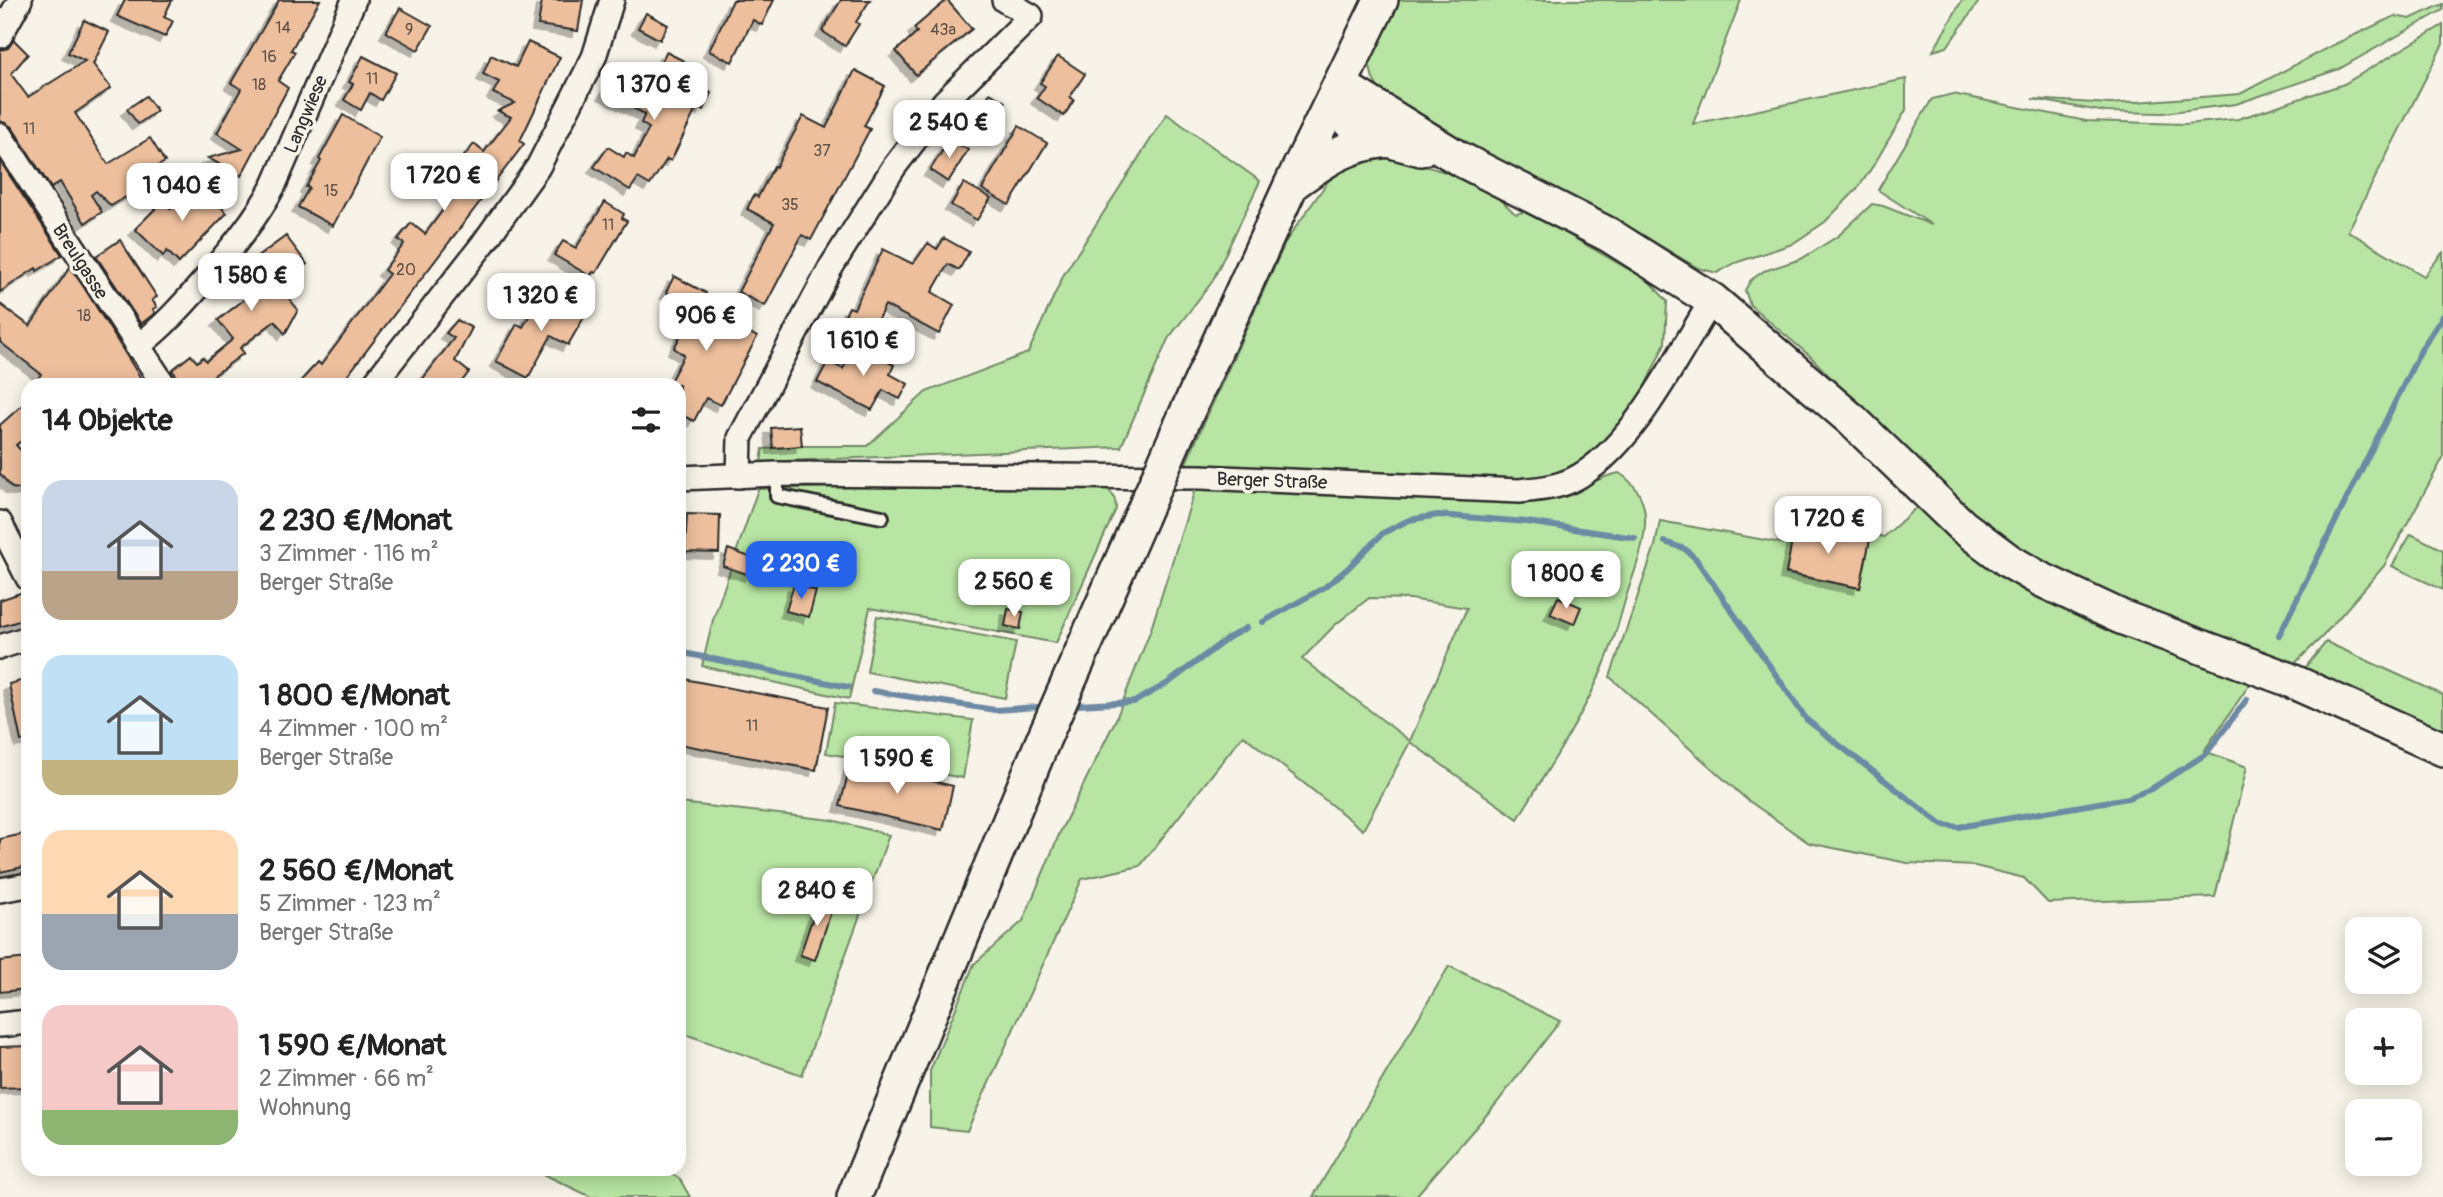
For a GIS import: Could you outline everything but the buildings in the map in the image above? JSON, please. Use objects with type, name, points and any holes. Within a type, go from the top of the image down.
[{"type":"main road","points":[[854,1197],[1044,738],[1178,432],[1291,185],[1381,0]]},
{"type":"main road","points":[[1340,85],[1340,100],[1350,122],[1388,140],[1458,158]]},
{"type":"main road","points":[[1340,85],[1458,158],[1609,235],[1712,300],[1852,420],[1962,526],[2009,561],[2050,584],[2121,617],[2285,678],[2443,748]]},
{"type":"main road","points":[[1291,185],[1342,150],[1359,144],[1388,140]]},
{"type":"street","points":[[0,36],[20,0]]},
{"type":"street","name":"Langwiese","points":[[137,347],[163,328],[259,213],[274,185],[354,0]]},
{"type":"street","points":[[378,378],[483,244],[538,167],[594,57],[612,0]]},
{"type":"street","points":[[739,476],[740,438],[831,267],[894,167],[944,102],[1031,16],[1004,0]]},
{"type":"street","name":"Breulgasse","points":[[0,135],[159,378]]},
{"type":"street","name":"Berger Straße","points":[[686,478],[777,474],[1201,477],[1507,490],[1539,489],[1560,485],[1584,474],[1618,445],[1641,415],[1712,300]]},
{"type":"street","points":[[0,523],[21,564]]},
{"type":"street","points":[[0,647],[21,640]]},
{"type":"street","points":[[0,890],[21,886]]},
{"type":"street","points":[[0,1025],[21,1023]]},
{"type":"lane","points":[[777,474],[777,496],[882,517]]},
{"type":"green space","points":[[1394,0],[1741,0],[1693,124],[1906,79],[1906,110],[1858,188],[1825,222],[1792,244],[1735,263],[1717,273],[1698,268],[1613,218],[1534,182],[1382,95],[1373,79],[1368,59]]},
{"type":"green space","points":[[1962,0],[1980,0],[1947,47],[1933,51]]},
{"type":"green space","points":[[2443,4],[2443,10],[2339,69],[2236,104],[2163,113],[2106,112],[2032,99],[2110,104],[2240,94],[2395,16],[2410,19]]},
{"type":"green space","points":[[2443,25],[2443,44],[2348,231],[2424,276],[2443,252],[2443,458],[2384,566],[2322,637],[2287,671],[2083,587],[1968,519],[1810,356],[1750,305],[1745,290],[1751,280],[1764,271],[1801,259],[1838,236],[1872,204],[1932,225],[1878,190],[1932,99],[1953,94],[2086,121],[2185,124],[2238,119],[2344,84]]},
{"type":"green space","points":[[1167,114],[1260,181],[1212,282],[1168,339],[1121,447],[761,462],[763,449],[867,446],[926,392],[1028,353],[1064,274]]},
{"type":"green space","points":[[1384,156],[1486,186],[1516,214],[1527,211],[1649,281],[1667,301],[1665,343],[1634,410],[1620,429],[1579,465],[1555,475],[1518,479],[1470,479],[1185,465],[1286,241],[1329,180],[1347,167],[1367,158]]},
{"type":"green space","points":[[1619,473],[1633,485],[1641,498],[1645,529],[1638,562],[1611,647],[1595,685],[1518,819],[1410,742],[1363,830],[1243,735],[1140,866],[1082,879],[967,1131],[930,1127],[930,1071],[974,964],[1023,921],[1061,830],[1116,719],[1151,629],[1196,486],[1520,503],[1555,499]],"holes":[[[1369,598],[1410,599],[1467,608],[1410,741],[1302,659],[1335,625]]]},
{"type":"green space","points":[[1091,482],[1109,491],[1114,498],[1116,509],[1056,643],[870,608],[849,699],[702,666],[713,620],[758,489]]},
{"type":"green space","points":[[1920,504],[2256,675],[2204,751],[2247,767],[2215,897],[2048,903],[2024,878],[1975,866],[1907,863],[1809,843],[1746,799],[1610,677],[1655,546],[1660,521],[1792,545],[1786,574],[1860,588],[1871,534],[1884,537]]},
{"type":"green space","points":[[2411,534],[2443,550],[2443,590],[2392,566]]},
{"type":"green space","points":[[877,616],[1016,642],[1005,698],[867,672]]},
{"type":"green space","points":[[2326,642],[2443,695],[2443,738],[2301,673]]},
{"type":"green space","points":[[835,703],[973,720],[963,778],[826,753]]},
{"type":"green space","points":[[686,804],[832,820],[889,835],[802,1075],[686,1034]]},
{"type":"green space","points":[[1449,966],[1560,1021],[1496,1104],[1415,1197],[1313,1197]]},
{"type":"green space","points":[[548,1176],[676,1176],[690,1197],[591,1197]]},
{"type":"waterway","points":[[2279,635],[2421,350],[2443,316]]},
{"type":"waterway","points":[[1263,622],[1325,587],[1383,533],[1409,520],[1438,515],[1527,522],[1635,538]]},
{"type":"waterway","points":[[1665,542],[1685,549],[1696,559],[1807,720],[1942,825],[1958,827],[2128,798],[2151,789],[2206,754],[2247,699]]},
{"type":"waterway","points":[[1078,705],[1134,702],[1168,683],[1228,638],[1246,628]]},
{"type":"waterway","points":[[686,653],[848,687]]},
{"type":"waterway","points":[[873,691],[995,710],[1039,707]]}]
